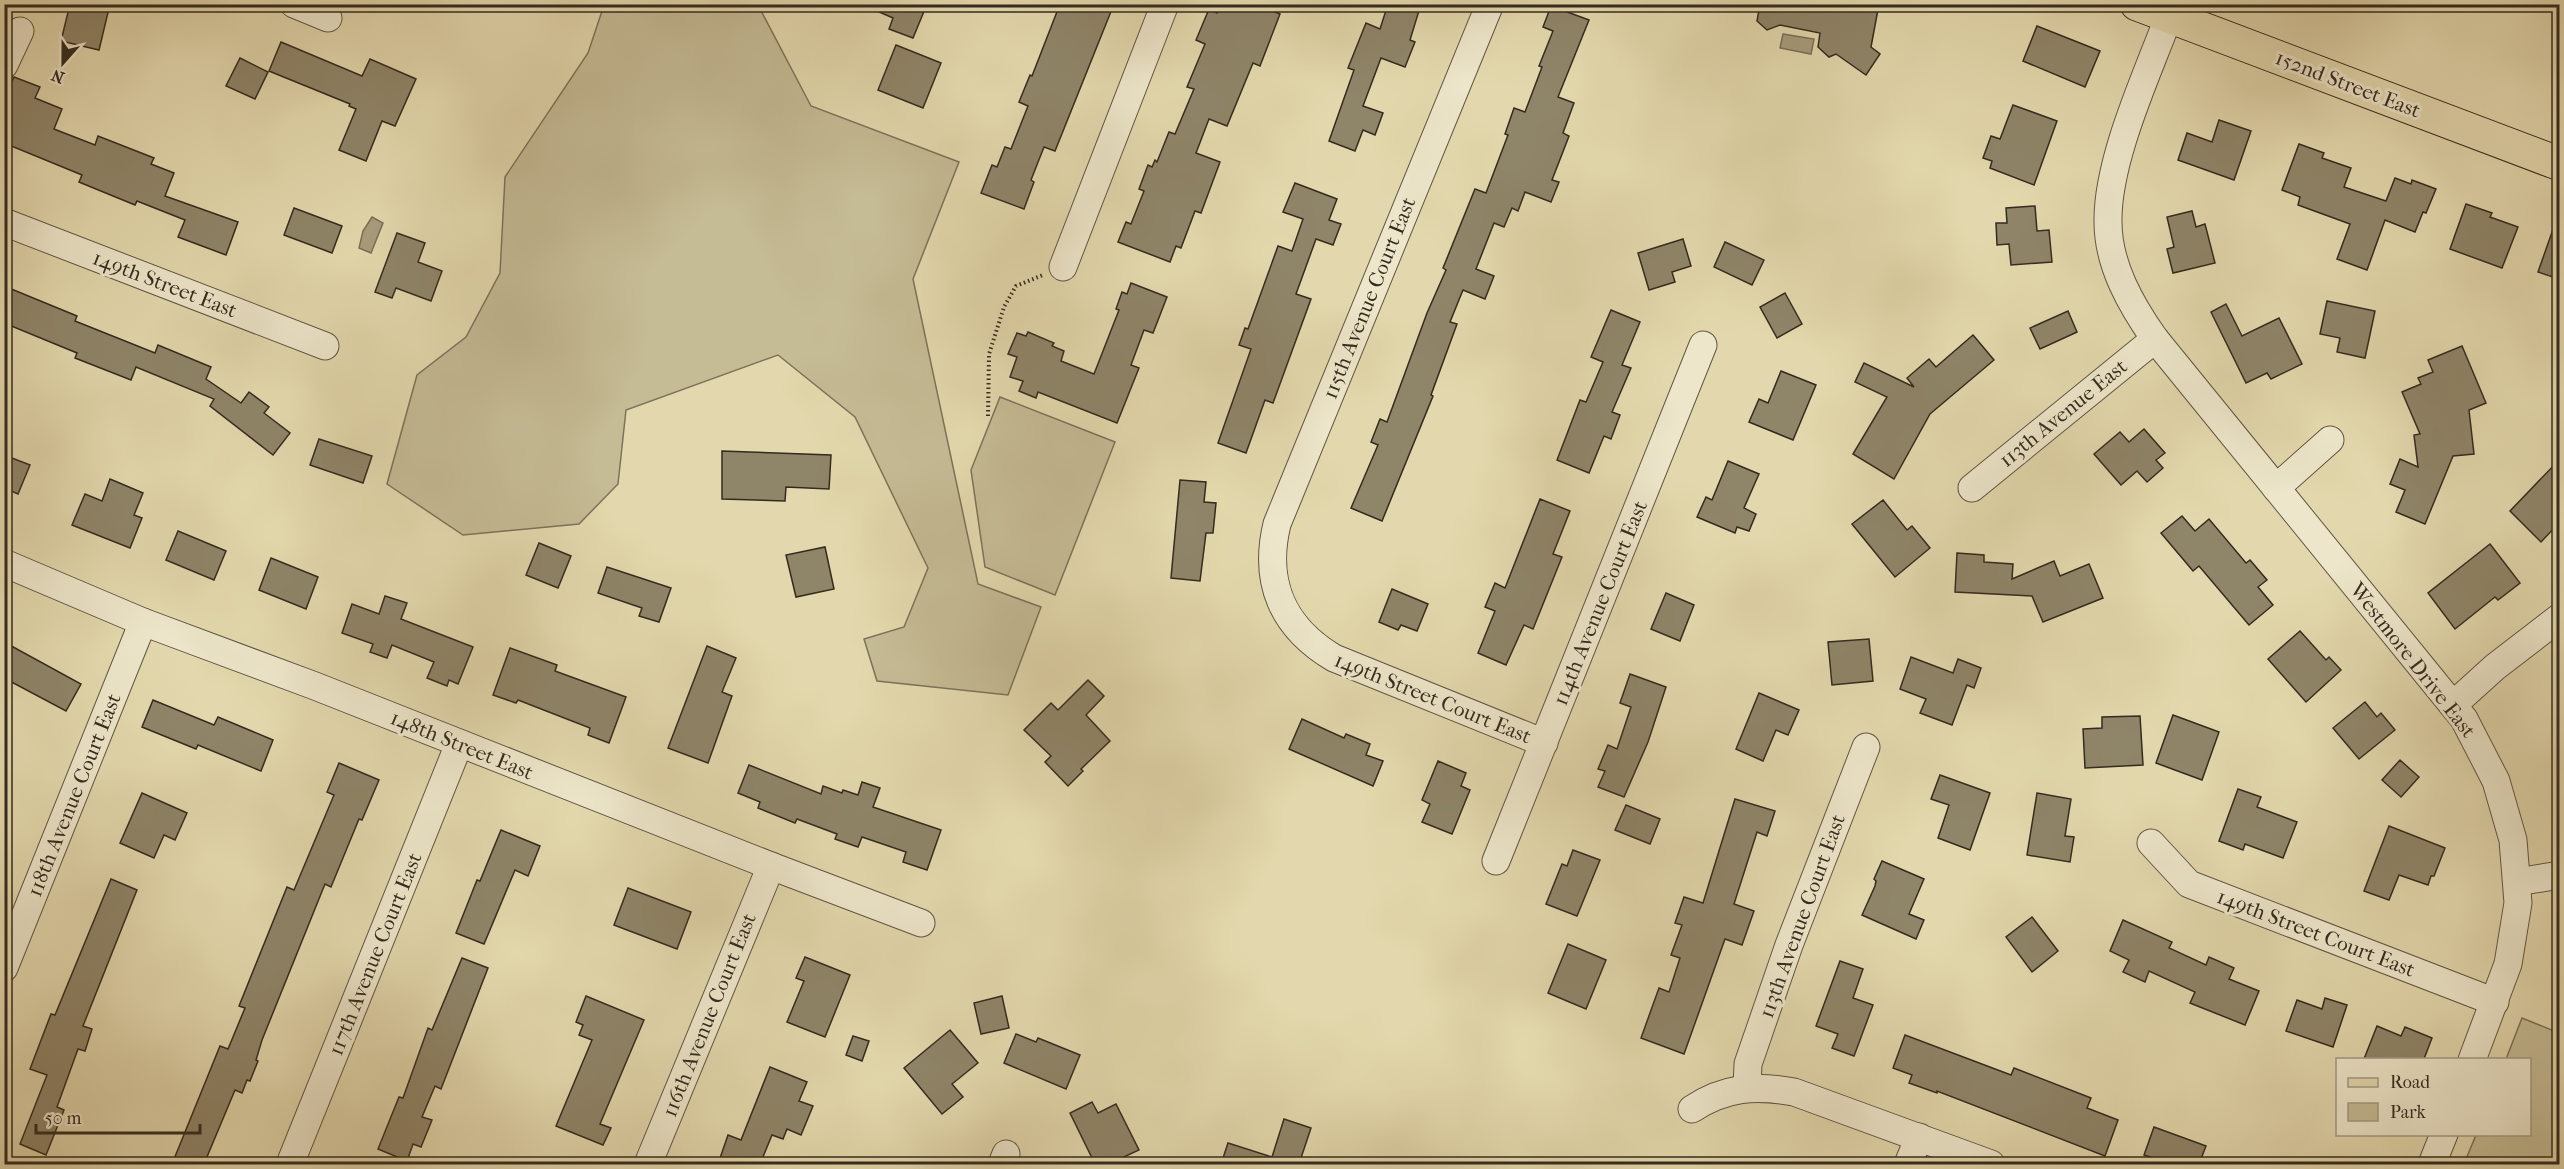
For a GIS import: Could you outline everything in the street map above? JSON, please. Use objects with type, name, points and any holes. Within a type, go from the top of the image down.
[{"type":"main road","name":"152nd Street East","points":[[2137,4],[2559,164]]},
{"type":"street","points":[[294,4],[328,18]]},
{"type":"street","points":[[1063,267],[1165,4]]},
{"type":"street","name":"115th Avenue Court East","points":[[1278,595],[1271,561],[1276,524],[1490,4]]},
{"type":"street","name":"Westmore Drive East","points":[[2169,16],[2115,164],[2108,221],[2110,243],[2122,284],[2134,308],[2155,339],[2454,705],[2479,746],[2496,781],[2513,840],[2518,903],[2508,964],[2472,1058]]},
{"type":"street","points":[[4,65],[20,31]]},
{"type":"street","name":"149th Street East","points":[[4,222],[325,346]]},
{"type":"street","name":"113th Avenue East","points":[[1972,488],[2155,339]]},
{"type":"street","name":"114th Avenue Court East","points":[[1496,861],[1703,345]]},
{"type":"street","points":[[2276,488],[2330,440]]},
{"type":"street","name":"148th Street East","points":[[4,563],[143,622],[306,682],[771,866],[921,922]]},
{"type":"street","name":"149th Street Court East","points":[[1278,595],[1292,622],[1304,636],[1334,658],[1544,744]]},
{"type":"street","points":[[2454,705],[2495,667],[2559,616]]},
{"type":"street","name":"118th Avenue Court East","points":[[4,968],[143,622]]},
{"type":"street","name":"117th Avenue Court East","points":[[290,1164],[459,744]]},
{"type":"street","name":"113th Avenue Court East","points":[[1747,1087],[1748,1064],[1789,945],[1866,747]]},
{"type":"street","name":"149th Street Court East","points":[[2151,843],[2189,884],[2494,1002]]},
{"type":"street","name":"116th Avenue Court East","points":[[648,1164],[771,866]]},
{"type":"street","points":[[2517,882],[2559,875]]},
{"type":"street","points":[[1692,1109],[1701,1103],[1747,1087],[1794,1092],[1991,1164]]},
{"type":"street","points":[[2432,1164],[2443,1136]]},
{"type":"street","points":[[1908,1164],[1919,1137]]},
{"type":"path","points":[[988,416],[989,354],[1004,307],[1016,286],[1063,267]]},
{"type":"green space","points":[[604,5],[758,5],[811,106],[959,162],[913,279],[978,584],[1041,607],[1008,695],[877,681],[864,639],[904,627],[928,568],[855,417],[778,355],[626,410],[618,484],[579,524],[463,535],[387,484],[417,375],[466,337],[500,273],[505,177],[588,53]]},
{"type":"green space","points":[[1000,397],[1115,442],[1055,595],[985,567],[971,470]]},
{"type":"green space","points":[[2522,1018],[2559,1033],[2559,1164],[2464,1164],[2476,1136],[2531,1136],[2531,1058],[2506,1058]]},
{"type":"shaded area","points":[[1783,34],[1814,39],[1811,54],[1780,48]]},
{"type":"shaded area","points":[[372,217],[383,223],[371,253],[359,248],[363,231]]},
{"type":"building","points":[[70,4],[110,4],[99,50],[61,41]]},
{"type":"building","points":[[861,4],[927,4],[913,38],[889,29],[893,18]]},
{"type":"building","points":[[1060,4],[1114,4],[1055,151],[1044,147],[1031,180],[1034,182],[1024,209],[981,193],[992,165],[997,167],[1005,147],[1011,149],[1028,106],[1019,102],[1030,75],[1032,76]]},
{"type":"building","points":[[1220,4],[1256,4],[1280,14],[1260,66],[1253,63],[1227,126],[1209,119],[1196,153],[1220,162],[1201,213],[1195,211],[1181,248],[1176,246],[1170,262],[1118,242],[1126,222],[1131,224],[1144,191],[1139,189],[1148,165],[1152,167],[1155,160],[1157,162],[1169,132],[1175,134],[1194,89],[1187,87],[1205,44],[1196,40],[1209,9],[1217,13]]},
{"type":"building","points":[[1388,4],[1421,4],[1410,40],[1415,42],[1405,67],[1381,58],[1363,106],[1383,113],[1375,135],[1363,130],[1355,151],[1329,141],[1354,70],[1348,68],[1366,23],[1380,29]]},
{"type":"building","points":[[1760,4],[1879,4],[1871,47],[1880,54],[1866,75],[1836,54],[1829,57],[1818,47],[1820,33],[1780,25],[1767,30],[1757,21]]},
{"type":"building","points":[[1551,6],[1589,20],[1558,97],[1574,103],[1563,133],[1569,136],[1552,180],[1559,182],[1551,202],[1525,192],[1518,211],[1512,208],[1504,227],[1494,223],[1476,269],[1494,276],[1485,299],[1463,290],[1450,322],[1457,324],[1431,395],[1433,396],[1382,521],[1351,508],[1378,445],[1371,442],[1380,419],[1387,422],[1427,313],[1446,270],[1443,268],[1475,189],[1486,193],[1508,135],[1505,134],[1514,108],[1525,112],[1553,31],[1543,27]]},
{"type":"building","points":[[2037,26],[2100,51],[2085,87],[2023,61]]},
{"type":"building","points":[[281,42],[362,76],[370,59],[416,79],[395,126],[382,121],[366,161],[339,150],[356,109],[349,106],[350,104],[269,71]]},
{"type":"building","points":[[896,45],[941,63],[923,108],[878,90]]},
{"type":"building","points":[[240,58],[268,72],[255,99],[226,86]]},
{"type":"building","points":[[14,77],[40,87],[35,98],[62,109],[54,129],[95,145],[98,136],[154,158],[151,164],[174,173],[165,196],[238,222],[226,255],[178,237],[185,220],[137,201],[135,205],[79,182],[82,175],[4,143],[4,99]]},
{"type":"building","points":[[2013,105],[2057,121],[2034,185],[1990,168],[1992,161],[1983,158],[1991,136],[2000,139]]},
{"type":"building","points":[[2219,120],[2251,131],[2234,180],[2178,160],[2187,133],[2212,142]]},
{"type":"building","points":[[2299,144],[2324,153],[2322,158],[2351,168],[2344,187],[2386,201],[2395,178],[2411,184],[2412,180],[2436,189],[2415,232],[2385,220],[2367,270],[2337,259],[2350,224],[2298,205],[2300,197],[2282,190]]},
{"type":"building","points":[[1295,183],[1337,199],[1329,220],[1341,224],[1333,245],[1316,239],[1296,294],[1311,299],[1273,403],[1265,400],[1246,453],[1218,443],[1251,349],[1239,345],[1245,328],[1248,329],[1278,246],[1292,251],[1303,219],[1283,212]]},
{"type":"building","points":[[2466,204],[2492,213],[2490,217],[2518,227],[2502,268],[2450,249]]},
{"type":"building","points":[[2035,206],[2037,231],[2049,230],[2052,262],[2011,265],[2009,244],[1997,245],[1996,223],[2007,223],[2006,208]]},
{"type":"building","points":[[294,208],[342,226],[332,253],[284,235]]},
{"type":"building","points":[[2192,211],[2196,227],[2205,224],[2215,263],[2173,273],[2167,249],[2174,247],[2167,217]]},
{"type":"building","points":[[2557,218],[2559,218],[2559,279],[2538,272]]},
{"type":"building","points":[[397,233],[425,243],[418,262],[442,271],[431,301],[396,288],[392,298],[375,292]]},
{"type":"building","points":[[1683,239],[1691,266],[1672,272],[1675,282],[1649,290],[1638,253]]},
{"type":"building","points":[[1725,242],[1764,260],[1752,285],[1714,267]]},
{"type":"building","points":[[1131,283],[1167,297],[1153,333],[1144,330],[1131,365],[1139,368],[1117,423],[1038,392],[1036,398],[1019,391],[1023,381],[1010,377],[1017,357],[1008,354],[1017,333],[1026,336],[1028,332],[1054,343],[1052,346],[1064,351],[1061,361],[1094,374],[1119,310],[1116,309],[1122,292],[1127,294]]},
{"type":"building","points":[[4,286],[77,316],[75,321],[155,353],[158,345],[211,367],[206,379],[241,403],[249,392],[269,407],[264,413],[290,433],[273,455],[210,406],[214,399],[136,367],[131,380],[75,358],[77,353],[4,323]]},
{"type":"building","points":[[1785,293],[1802,324],[1777,338],[1760,307]]},
{"type":"building","points":[[2327,301],[2375,311],[2365,358],[2337,352],[2340,338],[2320,334]]},
{"type":"building","points":[[2226,304],[2242,336],[2279,318],[2302,364],[2271,379],[2267,373],[2246,383],[2211,312]]},
{"type":"building","points":[[1611,310],[1640,322],[1622,365],[1631,368],[1612,412],[1620,415],[1611,439],[1604,436],[1589,473],[1557,460],[1580,400],[1586,402],[1603,362],[1591,357]]},
{"type":"building","points":[[2068,311],[2077,332],[2040,349],[2030,328]]},
{"type":"building","points":[[1973,335],[1994,360],[1930,414],[1894,479],[1853,454],[1887,397],[1855,382],[1864,363],[1914,387],[1907,378],[1929,359],[1936,367]]},
{"type":"building","points":[[2462,346],[2486,403],[2469,410],[2474,454],[2453,456],[2425,524],[2396,512],[2405,490],[2390,484],[2400,459],[2418,467],[2414,435],[2420,434],[2402,392],[2421,384],[2418,378],[2433,372],[2428,360]]},
{"type":"building","points":[[1781,371],[1816,385],[1793,440],[1749,422],[1759,399],[1768,403]]},
{"type":"building","points":[[2144,429],[2165,453],[2156,460],[2163,468],[2147,482],[2137,471],[2121,485],[2094,454],[2120,432],[2129,442]]},
{"type":"building","points":[[319,439],[372,456],[363,483],[310,465]]},
{"type":"building","points":[[722,451],[831,455],[829,489],[786,487],[785,501],[722,499]]},
{"type":"building","points":[[4,455],[30,465],[18,494],[4,488]]},
{"type":"building","points":[[2559,460],[2559,523],[2541,542],[2510,511]]},
{"type":"building","points":[[1728,461],[1759,474],[1744,508],[1756,514],[1749,531],[1737,527],[1735,533],[1697,517],[1706,497],[1712,500]]},
{"type":"building","points":[[110,479],[143,493],[134,515],[142,518],[130,548],[72,525],[85,494],[102,501]]},
{"type":"building","points":[[1180,480],[1206,482],[1204,502],[1216,503],[1213,533],[1206,533],[1200,581],[1171,578]]},
{"type":"building","points":[[1540,499],[1570,511],[1553,554],[1562,557],[1533,629],[1524,625],[1506,665],[1478,653],[1495,611],[1485,607],[1495,583],[1505,588]]},
{"type":"building","points":[[1883,500],[1907,530],[1912,526],[1930,548],[1895,577],[1852,524]]},
{"type":"building","points":[[2182,516],[2195,531],[2209,519],[2246,563],[2250,560],[2267,580],[2258,587],[2273,605],[2249,625],[2199,566],[2193,571],[2161,533]]},
{"type":"building","points":[[178,531],[226,551],[214,580],[166,560]]},
{"type":"building","points":[[539,543],[571,556],[558,588],[526,575]]},
{"type":"building","points":[[2490,544],[2520,583],[2498,600],[2495,597],[2455,629],[2428,593]]},
{"type":"building","points":[[825,547],[834,589],[796,597],[786,555]]},
{"type":"building","points":[[1957,553],[1984,555],[1984,562],[2013,564],[2012,579],[2054,561],[2060,576],[2089,564],[2103,598],[2043,622],[2032,596],[1955,592]]},
{"type":"building","points":[[271,558],[318,577],[306,609],[259,590]]},
{"type":"building","points":[[607,567],[671,588],[659,622],[639,616],[642,608],[598,593]]},
{"type":"building","points":[[1392,589],[1428,604],[1417,631],[1401,625],[1398,630],[1379,622]]},
{"type":"building","points":[[1666,593],[1694,605],[1680,641],[1651,629]]},
{"type":"building","points":[[385,596],[407,603],[401,619],[473,647],[458,684],[449,680],[447,686],[427,678],[434,662],[392,645],[387,658],[370,652],[373,644],[342,633],[352,604],[379,614]]},
{"type":"building","points":[[2300,631],[2326,660],[2329,657],[2341,670],[2306,702],[2268,659]]},
{"type":"building","points":[[1869,639],[1873,681],[1832,685],[1828,642]]},
{"type":"building","points":[[4,642],[81,684],[66,711],[4,678]]},
{"type":"building","points":[[707,646],[736,658],[722,692],[732,696],[708,763],[668,748]]},
{"type":"building","points":[[510,648],[557,665],[555,671],[626,697],[609,743],[588,735],[590,728],[518,700],[516,703],[493,695]]},
{"type":"building","points":[[1911,657],[1953,673],[1958,659],[1981,668],[1974,688],[1967,685],[1952,725],[1920,713],[1926,699],[1900,689]]},
{"type":"building","points":[[1630,674],[1666,687],[1648,742],[1624,797],[1598,787],[1605,771],[1598,769],[1608,745],[1617,749],[1631,707],[1620,703]]},
{"type":"building","points":[[1088,680],[1104,696],[1086,715],[1110,741],[1081,769],[1083,771],[1068,786],[1045,762],[1051,756],[1024,730],[1051,703],[1058,710]]},
{"type":"building","points":[[1759,693],[1799,710],[1788,735],[1776,730],[1763,761],[1736,749]]},
{"type":"building","points":[[153,700],[214,725],[218,717],[273,740],[261,771],[198,745],[196,749],[142,727]]},
{"type":"building","points":[[2365,702],[2377,717],[2381,713],[2395,730],[2359,759],[2333,728]]},
{"type":"building","points":[[2173,715],[2219,732],[2202,780],[2156,763]]},
{"type":"building","points":[[2140,716],[2143,765],[2085,768],[2083,729],[2102,728],[2102,717]]},
{"type":"building","points":[[1302,719],[1344,738],[1346,734],[1370,744],[1366,755],[1383,761],[1373,786],[1289,749]]},
{"type":"building","points":[[2400,760],[2419,777],[2401,797],[2382,780]]},
{"type":"building","points":[[1438,761],[1466,773],[1461,786],[1470,790],[1452,834],[1422,822],[1430,804],[1422,800]]},
{"type":"building","points":[[339,763],[379,780],[362,820],[359,819],[331,887],[325,884],[262,1040],[256,1060],[258,1061],[250,1081],[247,1080],[242,1093],[235,1090],[204,1164],[172,1164],[220,1046],[228,1049],[245,1008],[239,1006],[287,887],[294,890],[334,795],[327,792]]},
{"type":"building","points":[[749,765],[821,794],[823,786],[842,793],[843,790],[858,795],[862,782],[880,788],[873,807],[941,830],[927,870],[903,862],[906,852],[862,837],[858,847],[835,839],[837,834],[797,819],[795,823],[758,808],[760,802],[738,793]]},
{"type":"building","points":[[1940,775],[1990,793],[1970,850],[1938,838],[1949,805],[1931,799]]},
{"type":"building","points":[[2238,789],[2261,797],[2257,807],[2297,822],[2283,858],[2245,844],[2243,850],[2219,841]]},
{"type":"building","points":[[142,793],[187,813],[175,840],[164,835],[154,858],[120,843]]},
{"type":"building","points":[[2037,793],[2071,799],[2065,836],[2074,837],[2070,862],[2027,855]]},
{"type":"building","points":[[1735,799],[1775,811],[1767,836],[1757,832],[1734,904],[1754,911],[1742,945],[1725,939],[1684,1054],[1641,1038],[1659,988],[1669,992],[1680,958],[1671,955],[1682,925],[1675,923],[1684,897],[1703,903]]},
{"type":"building","points":[[1626,805],[1660,819],[1650,844],[1615,830]]},
{"type":"building","points":[[2389,826],[2445,848],[2428,885],[2399,875],[2389,900],[2364,891]]},
{"type":"building","points":[[501,830],[540,846],[528,876],[515,870],[484,944],[456,933],[477,880],[480,881]]},
{"type":"building","points":[[1573,850],[1600,860],[1577,916],[1546,904],[1562,864],[1567,866]]},
{"type":"building","points":[[1882,861],[1924,879],[1909,914],[1924,920],[1916,939],[1862,915],[1875,886],[1874,879]]},
{"type":"building","points":[[111,879],[137,890],[83,1026],[92,1029],[85,1051],[78,1049],[57,1107],[64,1110],[46,1155],[20,1144],[47,1075],[30,1069],[51,1014],[55,1015]]},
{"type":"building","points":[[628,888],[691,912],[677,949],[614,925]]},
{"type":"building","points":[[2032,917],[2058,951],[2032,972],[2006,937]]},
{"type":"building","points":[[2123,920],[2172,942],[2169,948],[2206,965],[2209,957],[2234,968],[2229,979],[2259,991],[2245,1025],[2190,1003],[2195,992],[2149,971],[2145,982],[2123,972],[2129,960],[2110,951]]},
{"type":"building","points":[[1568,944],[1606,960],[1586,1009],[1548,993]]},
{"type":"building","points":[[805,957],[850,975],[825,1037],[787,1022],[804,981],[796,978]]},
{"type":"building","points":[[462,958],[488,968],[441,1089],[435,1086],[422,1117],[432,1120],[421,1147],[413,1144],[407,1161],[378,1149],[399,1097],[403,1098],[428,1028],[432,1030]]},
{"type":"building","points":[[1840,961],[1863,969],[1853,998],[1873,1005],[1854,1056],[1832,1048],[1838,1034],[1816,1026]]},
{"type":"building","points":[[586,996],[644,1020],[600,1124],[611,1128],[603,1145],[556,1126],[592,1040],[579,1035],[583,1025],[576,1022]]},
{"type":"building","points":[[1002,996],[1009,1028],[981,1034],[974,1003]]},
{"type":"building","points":[[2325,998],[2347,1005],[2333,1047],[2286,1031],[2297,1000],[2322,1009]]},
{"type":"building","points":[[2377,1026],[2401,1036],[2405,1027],[2432,1038],[2424,1058],[2364,1058]]},
{"type":"building","points":[[950,1030],[978,1063],[952,1084],[963,1097],[942,1114],[904,1068]]},
{"type":"building","points":[[1016,1034],[1036,1042],[1038,1038],[1080,1055],[1066,1089],[1004,1063]]},
{"type":"building","points":[[1905,1035],[2011,1075],[2014,1068],[2091,1098],[2087,1108],[2118,1120],[2105,1156],[1937,1091],[1937,1093],[1909,1083],[1912,1075],[1893,1068]]},
{"type":"building","points":[[853,1036],[869,1041],[862,1061],[846,1055]]},
{"type":"building","points":[[770,1067],[807,1082],[799,1101],[813,1106],[801,1135],[787,1129],[783,1139],[772,1135],[760,1164],[718,1164],[728,1135],[741,1140]]},
{"type":"building","points":[[1092,1102],[1098,1113],[1116,1104],[1139,1150],[1109,1164],[1095,1164],[1070,1113]]},
{"type":"building","points":[[1284,1119],[1311,1128],[1299,1164],[1221,1164],[1228,1143],[1272,1157]]},
{"type":"building","points":[[2154,1127],[2206,1146],[2199,1164],[2171,1164],[2144,1155]]}]
